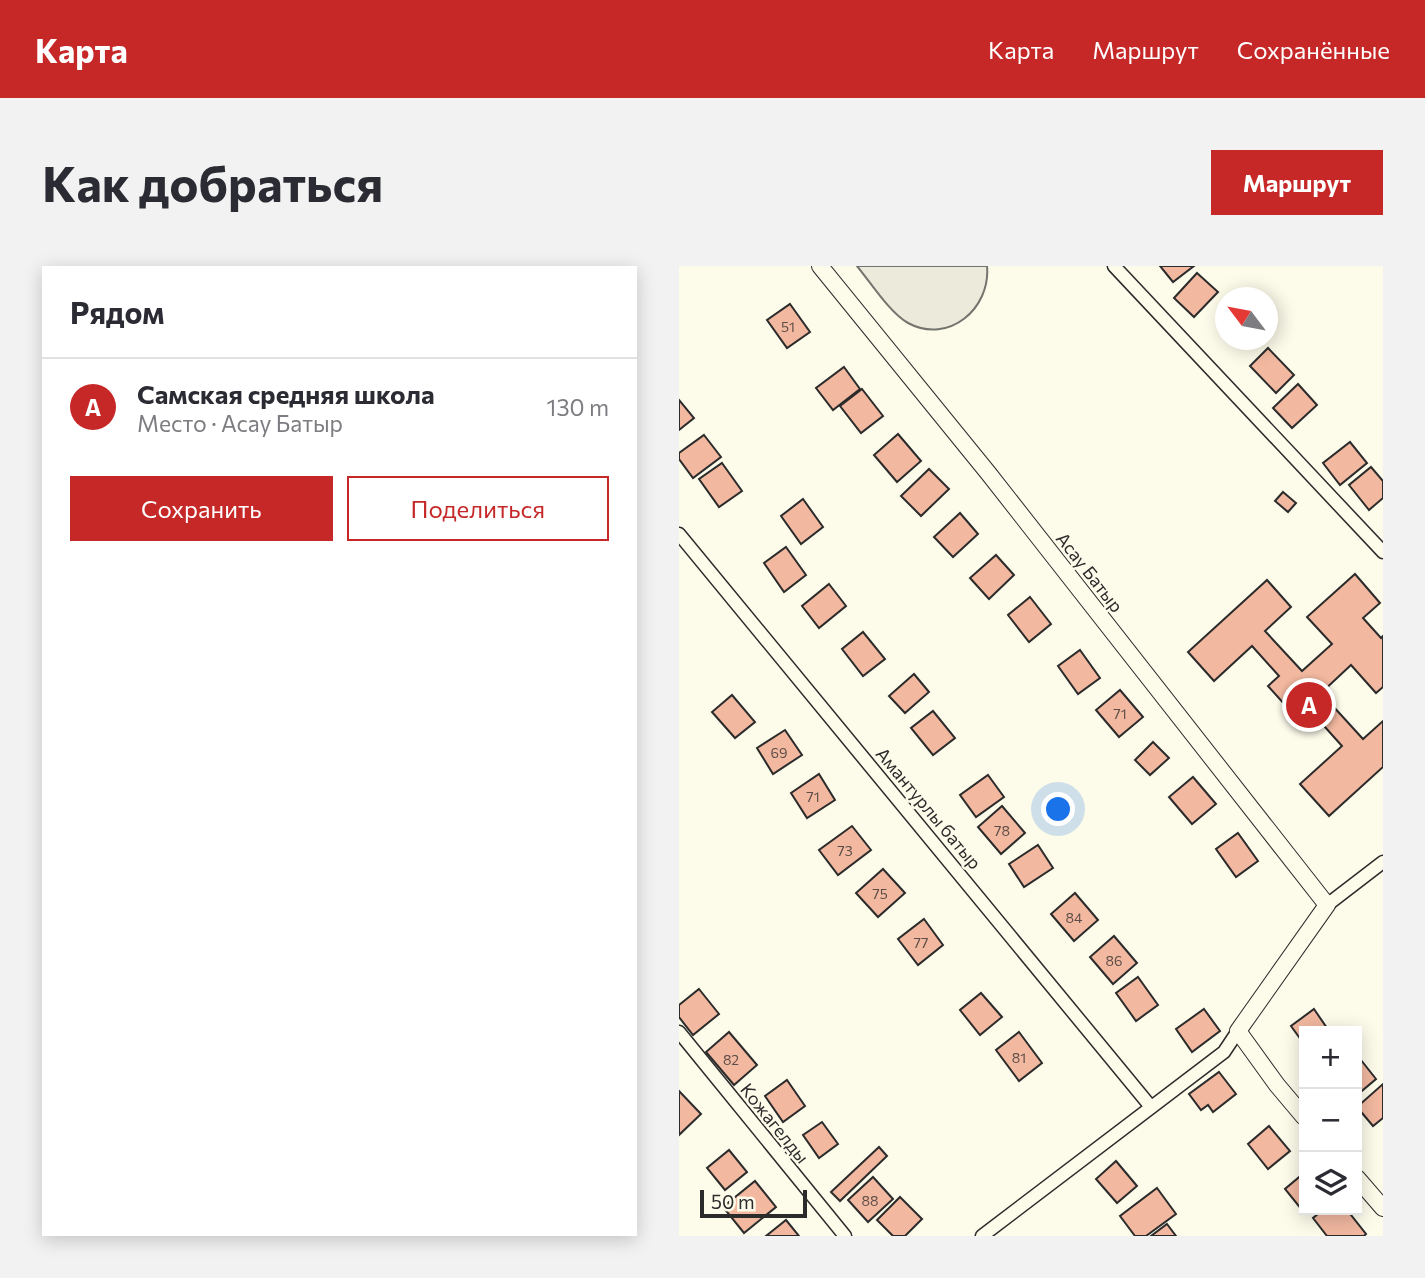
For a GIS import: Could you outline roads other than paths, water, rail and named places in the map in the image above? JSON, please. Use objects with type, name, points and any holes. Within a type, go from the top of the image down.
[{"type":"street","name":"Асау Батыр","points":[[820,266],[989,474],[1327,905]]},
{"type":"street","points":[[1114,266],[1383,552]]},
{"type":"street","name":"Амантурлы батыр","points":[[679,534],[1151,1107]]},
{"type":"street","points":[[982,1236],[1224,1052],[1327,905],[1383,862]]},
{"type":"street","points":[[1238,1031],[1299,1111]]},
{"type":"street","name":"Кожагелды","points":[[679,1032],[845,1236]]},
{"type":"street","points":[[1362,1184],[1383,1208]]},
{"type":"place","name":"Самская средняя школа","points":[[1309,705]]}]
